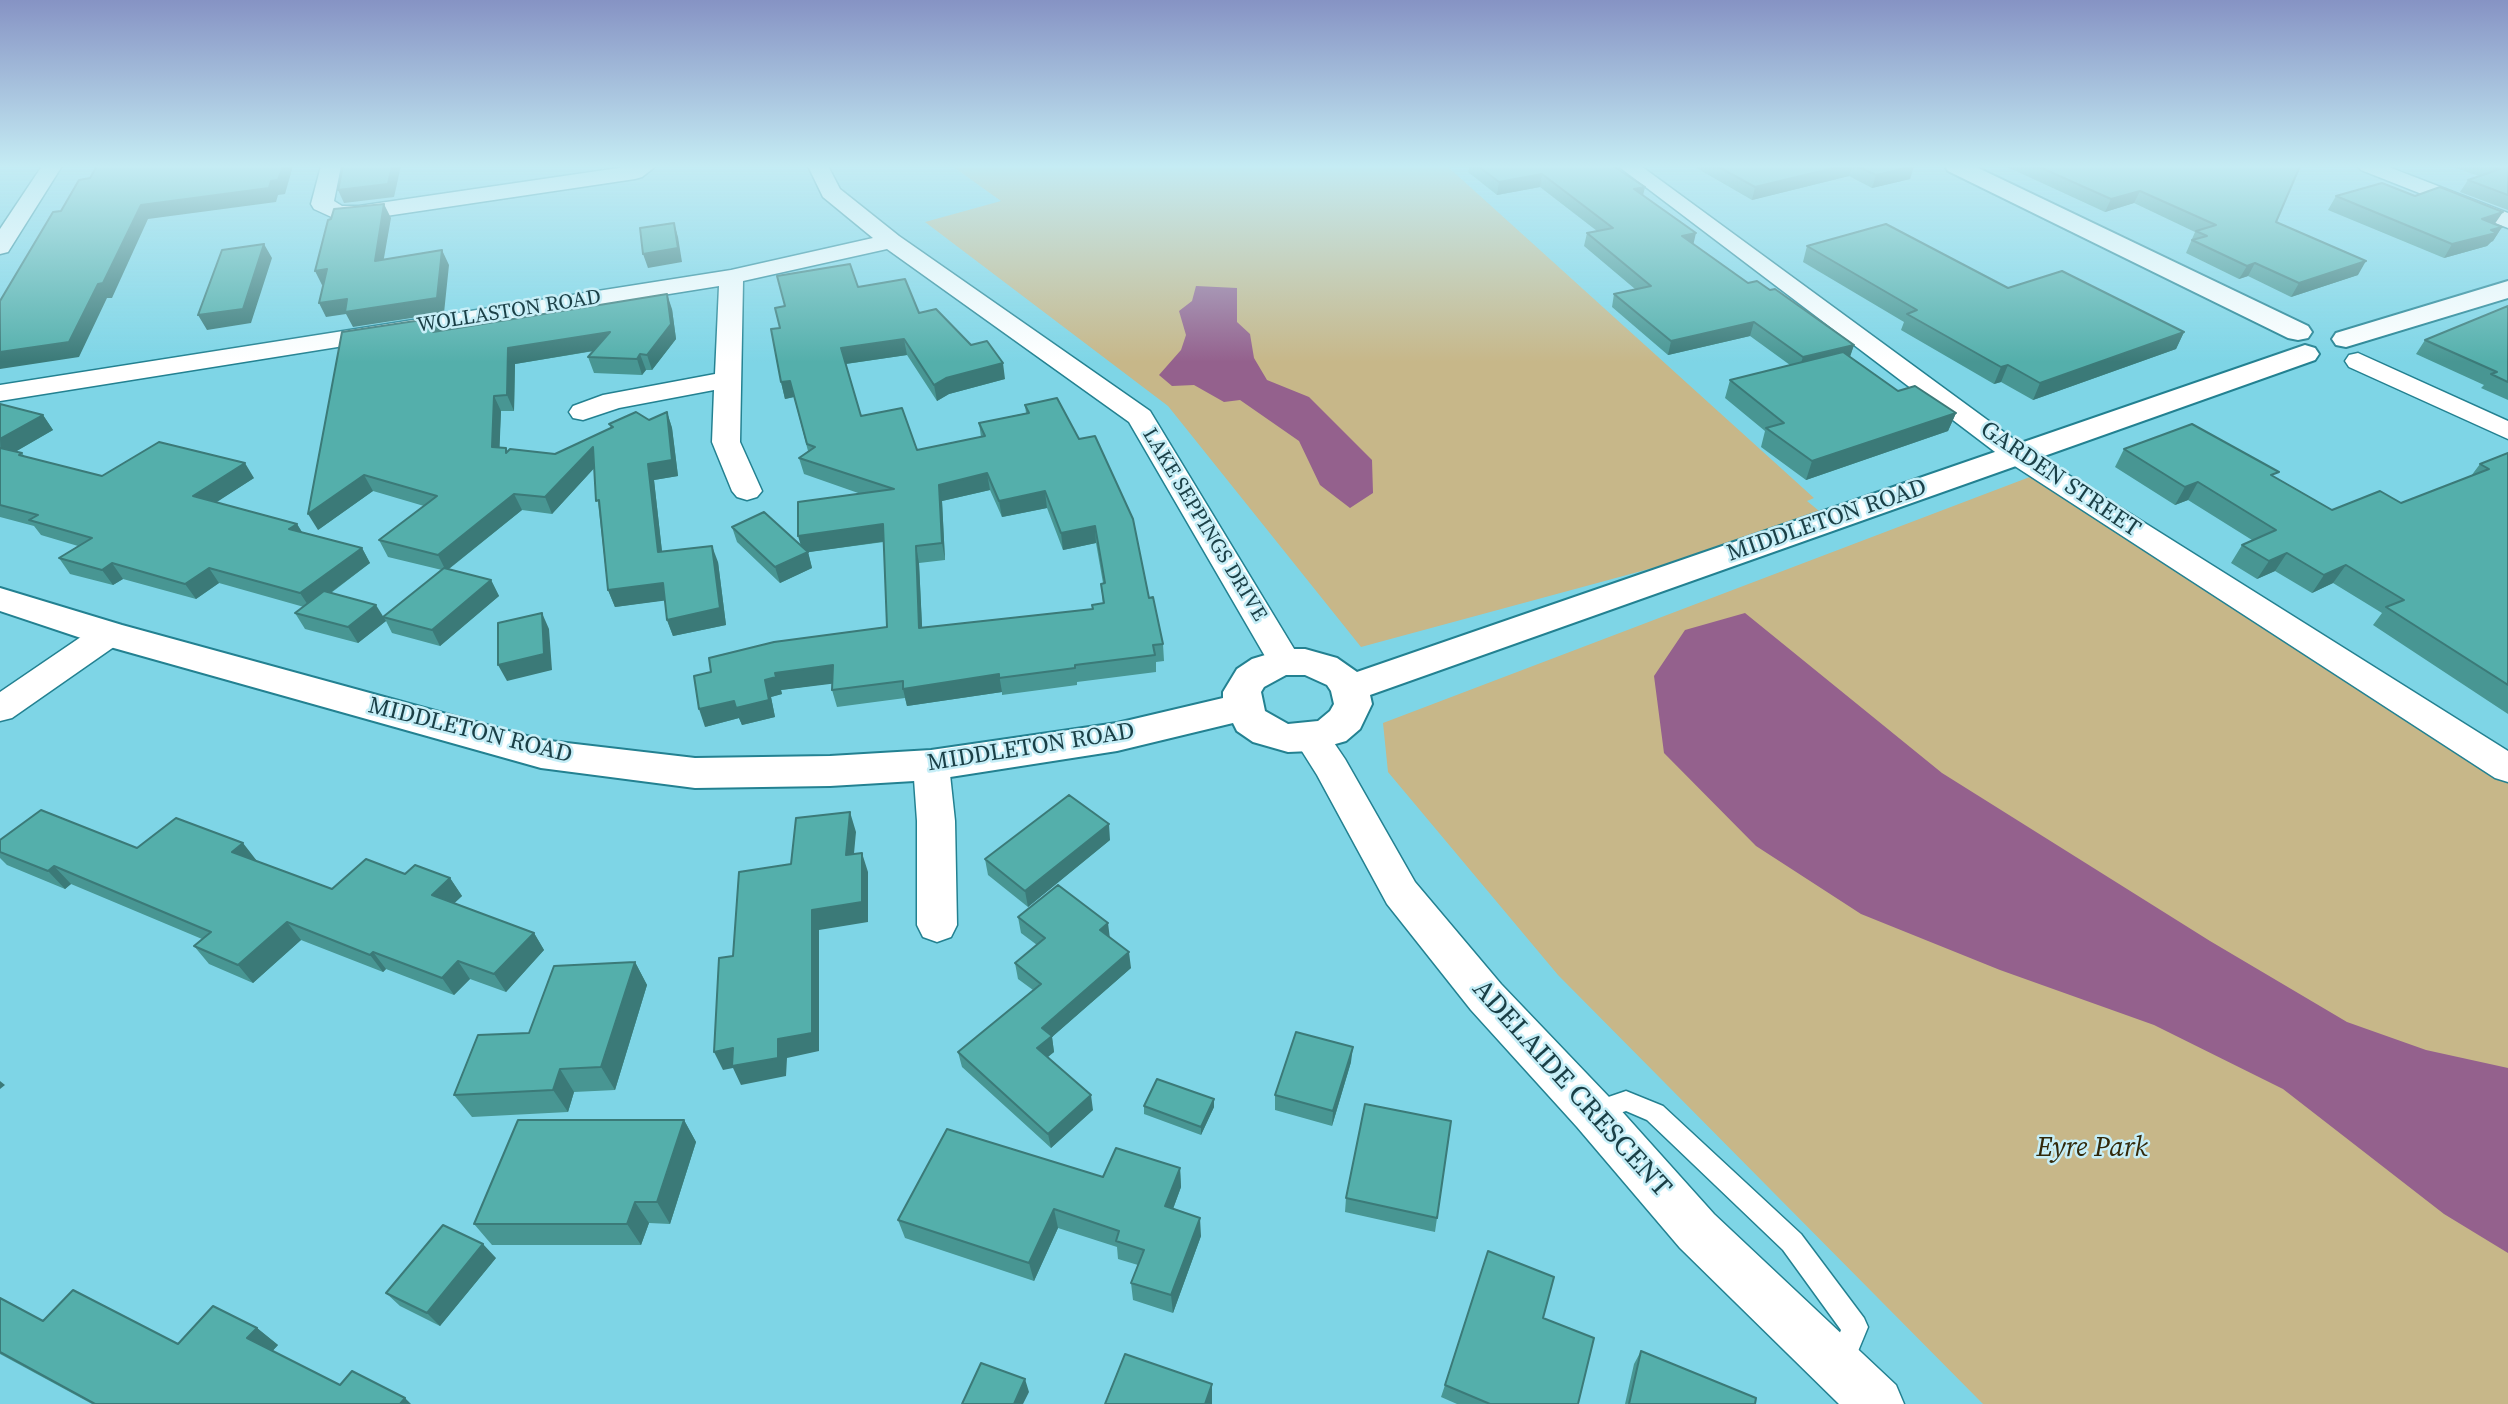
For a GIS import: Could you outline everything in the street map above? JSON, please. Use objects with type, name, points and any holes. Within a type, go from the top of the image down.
[{"type":"main road","points":[[2084,232],[2302,343],[2333,362],[2352,350],[2508,289]]},
{"type":"main road","name":"MIDDLETON ROAD","points":[[1350,688],[2017,455],[2302,343]]},
{"type":"main road","name":"MIDDLETON ROAD","points":[[0,599],[109,634],[541,754],[695,773],[830,771],[931,765],[1117,737],[1242,707]]},
{"type":"main road","points":[[1285,662],[1305,662],[1324,667],[1340,676],[1350,688],[1353,704],[1346,719],[1332,731],[1311,737],[1289,738],[1267,732],[1251,721],[1242,707],[1242,692],[1250,678],[1265,668],[1285,662]]},
{"type":"street","points":[[0,247],[10,232]]},
{"type":"street","name":"LAKE SEPPINGS DRIVE","points":[[879,232],[1140,417],[1285,662]]},
{"type":"street","name":"GARDEN STREET","points":[[1716,232],[2017,455],[2508,769]]},
{"type":"street","name":"WOLLASTON ROAD","points":[[0,393],[731,277],[891,241]]},
{"type":"street","points":[[731,277],[726,442],[747,491]]},
{"type":"street","points":[[2352,350],[2508,431]]},
{"type":"street","points":[[583,412],[651,392],[726,380]]},
{"type":"street","points":[[0,709],[109,634]]},
{"type":"street","name":"ADELAIDE CRESCENT","points":[[1311,737],[1332,768],[1401,893],[1486,997],[1593,1112],[1697,1231],[1877,1404]]},
{"type":"street","points":[[931,765],[936,821],[937,925]]},
{"type":"green space","points":[[938,232],[1519,232],[1814,498],[1807,501],[1830,520],[1361,647],[1168,406]]},
{"type":"green space","name":"Eyre Park","points":[[2035,475],[2508,779],[2508,1404],[1983,1404],[1558,975],[1388,772],[1383,723]]},
{"type":"shaded area","points":[[1196,286],[1237,288],[1237,322],[1250,334],[1254,358],[1267,380],[1309,397],[1372,460],[1373,493],[1350,508],[1320,485],[1299,441],[1240,400],[1224,402],[1194,385],[1172,386],[1159,375],[1181,350],[1186,335],[1179,311],[1192,301]]},
{"type":"shaded area","points":[[1745,613],[1942,773],[2210,941],[2347,1022],[2426,1050],[2508,1068],[2508,1253],[2444,1214],[2283,1089],[2154,1025],[2000,970],[1861,914],[1756,846],[1664,753],[1654,676],[1685,630]]},
{"type":"building","points":[[41,232],[128,232],[103,283],[98,284],[69,342],[0,352],[0,301]]},
{"type":"building","points":[[325,232],[380,232],[375,261],[442,250],[437,298],[345,312],[347,299],[319,303],[327,269],[315,271]]},
{"type":"building","points":[[640,232],[675,232],[678,248],[643,254]]},
{"type":"building","points":[[1694,232],[1696,233],[1682,236],[1748,283],[1757,281],[1770,290],[1775,289],[1854,345],[1803,357],[1754,322],[1671,341],[1614,294],[1651,286],[1587,233]]},
{"type":"building","points":[[1859,232],[1900,232],[2008,288],[2062,271],[2184,332],[2040,383],[2008,365],[2001,367],[1907,314],[1917,310],[1807,246]]},
{"type":"building","points":[[2197,232],[2298,232],[2366,261],[2299,283],[2255,263],[2247,266],[2192,240],[2207,236]]},
{"type":"building","points":[[2422,232],[2496,233],[2452,244]]},
{"type":"building","points":[[264,244],[243,309],[198,315],[222,250]]},
{"type":"building","points":[[850,264],[858,287],[905,279],[919,313],[936,309],[971,345],[987,341],[1003,363],[946,378],[934,385],[904,339],[841,348],[861,416],[902,408],[917,450],[985,436],[979,423],[1029,413],[1025,405],[1057,398],[1079,439],[1095,436],[1133,519],[1149,598],[1153,597],[1163,644],[1153,645],[1155,655],[1075,665],[1075,668],[999,678],[999,674],[903,689],[903,681],[832,690],[833,665],[775,673],[776,677],[765,680],[769,700],[736,708],[734,701],[699,709],[694,676],[711,672],[709,658],[774,642],[887,627],[883,524],[798,536],[798,502],[894,489],[799,458],[815,447],[807,444],[790,381],[781,382],[771,329],[780,328],[775,308],[785,306],[777,276]],"holes":[[[987,473],[999,501],[1045,491],[1061,533],[1095,526],[1105,583],[1101,584],[1104,603],[1092,605],[1093,609],[919,628],[916,546],[942,543],[939,485]]]},
{"type":"building","points":[[667,294],[671,324],[647,355],[640,354],[637,359],[588,357],[610,332],[508,348],[507,395],[494,396],[492,447],[506,448],[506,453],[510,449],[555,454],[613,427],[609,424],[636,412],[649,420],[667,412],[672,460],[648,464],[658,552],[712,546],[720,608],[667,620],[663,583],[608,590],[599,500],[596,501],[593,447],[545,497],[514,494],[438,555],[379,540],[437,496],[364,475],[308,514],[342,332],[435,318],[433,332]]},
{"type":"building","points":[[2508,306],[2508,382],[2491,374],[2497,372],[2425,340]]},
{"type":"building","points":[[1843,352],[1898,391],[1915,386],[1956,413],[1812,461],[1766,428],[1784,423],[1730,380]]},
{"type":"building","points":[[0,404],[43,415],[0,439]]},
{"type":"building","points":[[2192,424],[2279,472],[2271,475],[2332,510],[2380,491],[2401,503],[2489,469],[2480,464],[2508,453],[2508,685],[2386,607],[2404,600],[2346,565],[2324,575],[2287,553],[2269,561],[2242,545],[2276,530],[2198,482],[2185,487],[2124,449]]},
{"type":"building","points":[[159,442],[245,463],[193,496],[297,524],[289,529],[362,548],[300,593],[209,568],[185,584],[112,563],[102,570],[59,558],[92,538],[29,520],[38,515],[0,505],[0,448],[102,476]]},
{"type":"building","points":[[764,512],[808,552],[775,567],[732,527]]},
{"type":"building","points":[[444,568],[491,580],[432,630],[383,617]]},
{"type":"building","points":[[324,591],[376,605],[348,627],[295,613]]},
{"type":"building","points":[[542,613],[544,654],[498,665],[498,623]]},
{"type":"building","points":[[1069,795],[1109,824],[1025,891],[985,859]]},
{"type":"building","points":[[41,810],[137,848],[176,818],[243,843],[232,852],[332,889],[366,859],[405,874],[415,865],[450,878],[432,895],[534,933],[494,974],[458,961],[442,978],[373,952],[370,955],[287,922],[238,965],[194,946],[211,932],[54,866],[48,871],[0,852],[0,840]]},
{"type":"building","points":[[850,812],[846,855],[862,853],[862,902],[812,910],[812,1033],[778,1039],[778,1058],[732,1066],[733,1048],[714,1052],[719,958],[733,956],[739,872],[791,864],[796,818]]},
{"type":"building","points":[[1058,885],[1108,923],[1100,930],[1129,952],[1042,1028],[1052,1036],[1037,1048],[1091,1095],[1048,1134],[958,1052],[1041,984],[1015,963],[1045,938],[1018,917]]},
{"type":"building","points":[[635,962],[601,1067],[560,1069],[553,1090],[454,1095],[478,1035],[529,1033],[554,966]]},
{"type":"building","points":[[1296,1032],[1353,1047],[1333,1111],[1275,1095]]},
{"type":"building","points":[[1157,1079],[1214,1099],[1201,1127],[1144,1106]]},
{"type":"building","points":[[1365,1104],[1451,1121],[1437,1218],[1346,1198]]},
{"type":"building","points":[[518,1120],[684,1120],[657,1202],[635,1202],[627,1224],[474,1224]]},
{"type":"building","points":[[947,1129],[1103,1177],[1116,1148],[1180,1168],[1165,1206],[1200,1218],[1171,1295],[1131,1283],[1144,1250],[1116,1241],[1119,1231],[1054,1209],[1029,1263],[898,1220]]},
{"type":"building","points":[[443,1225],[483,1244],[427,1313],[386,1293]]},
{"type":"building","points":[[1488,1251],[1554,1277],[1543,1318],[1594,1338],[1578,1404],[1490,1404],[1445,1385]]},
{"type":"building","points":[[73,1290],[178,1344],[213,1306],[257,1328],[247,1338],[340,1385],[352,1371],[405,1398],[400,1404],[95,1404],[0,1352],[0,1298],[43,1321]]},
{"type":"building","points":[[1641,1351],[1756,1398],[1755,1404],[1629,1404]]},
{"type":"building","points":[[1125,1354],[1212,1384],[1205,1404],[1105,1404]]},
{"type":"building","points":[[981,1363],[1025,1379],[1014,1404],[962,1404]]}]
